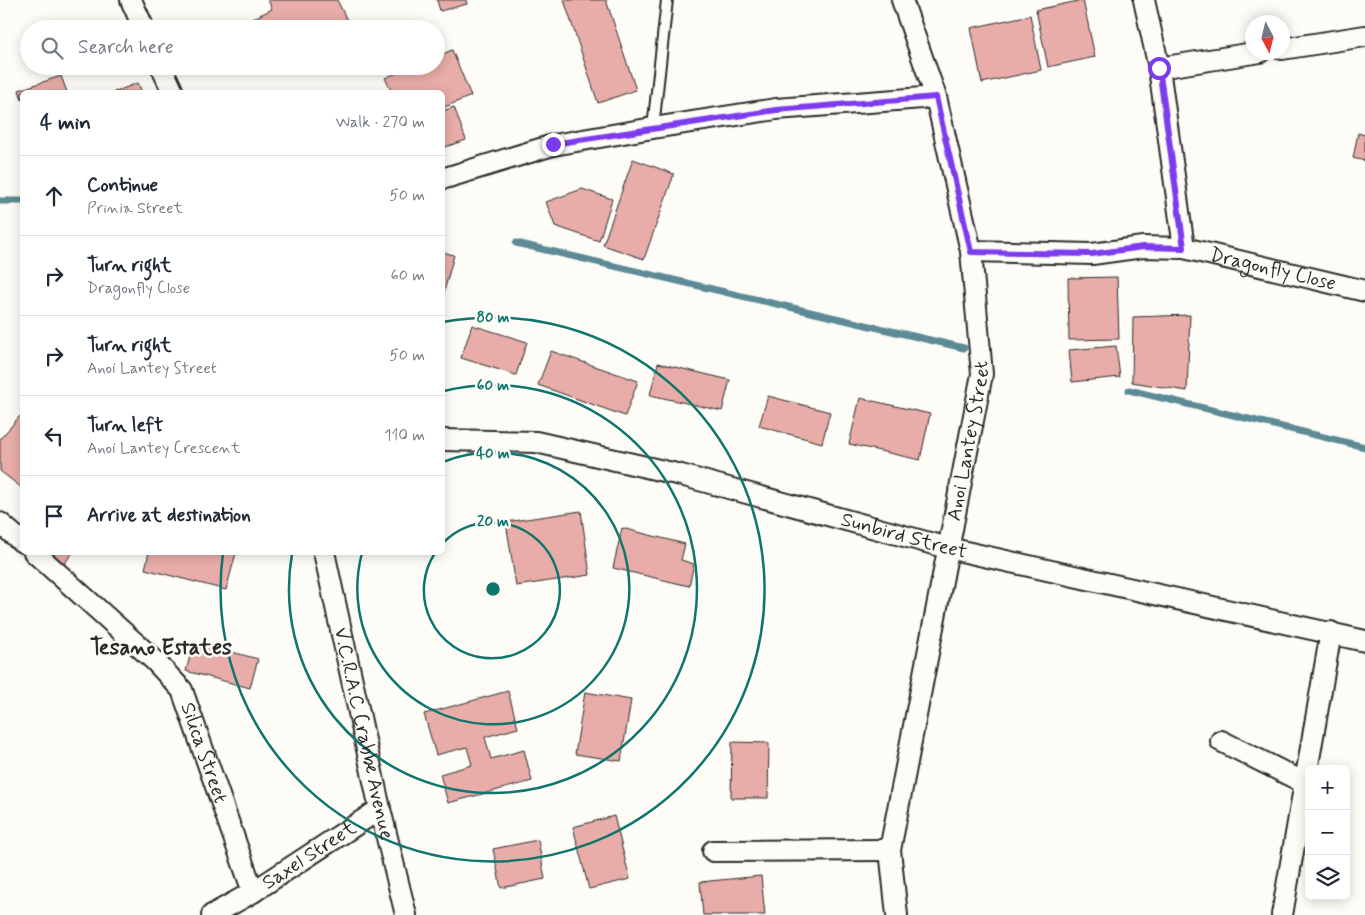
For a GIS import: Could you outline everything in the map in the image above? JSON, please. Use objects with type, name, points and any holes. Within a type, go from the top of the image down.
[{"type":"street","points":[[131,0],[140,20]]},
{"type":"street","name":"Anoi Lantey Street","points":[[897,915],[890,850],[982,374],[971,252],[936,97],[902,0]]},
{"type":"street","points":[[1144,0],[1159,68],[1184,248]]},
{"type":"street","points":[[1290,48],[1365,36]]},
{"type":"street","points":[[1159,68],[1245,54]]},
{"type":"street","points":[[165,75],[172,90]]},
{"type":"street","points":[[445,178],[553,144],[776,110],[936,97]]},
{"type":"street","name":"Dragonfly Close","points":[[971,252],[1092,254],[1143,247],[1184,248],[1365,291]]},
{"type":"street","name":"Sunbird Street","points":[[445,440],[536,442],[681,475],[948,548],[1365,641]]},
{"type":"street","points":[[0,523],[20,540]]},
{"type":"street","name":"Silica Street","points":[[37,555],[154,660],[182,690],[253,892]]},
{"type":"street","name":"V.C.R.A.C Crabbe Avenue","points":[[325,555],[380,809],[406,915]]},
{"type":"street","points":[[1308,765],[1331,632]]},
{"type":"street","points":[[1221,741],[1305,782],[1282,915]]},
{"type":"street","name":"Saxel Street","points":[[212,915],[253,892],[380,809]]},
{"type":"street","points":[[713,851],[890,850]]},
{"type":"lane","points":[[653,128],[667,0]]},
{"type":"building","points":[[268,0],[337,0],[347,20],[255,20],[254,18],[272,9]]},
{"type":"building","points":[[437,0],[466,0],[467,4],[440,11]]},
{"type":"building","points":[[564,0],[606,0],[636,90],[598,103]]},
{"type":"building","points":[[1083,0],[1095,57],[1048,67],[1036,10]]},
{"type":"building","points":[[1030,15],[1041,70],[982,83],[971,28]]},
{"type":"building","points":[[452,50],[471,96],[445,107],[445,90],[391,90],[385,78],[392,75],[445,75],[445,53]]},
{"type":"building","points":[[61,76],[66,90],[20,90],[20,93],[19,90]]},
{"type":"building","points":[[138,83],[141,90],[119,90]]},
{"type":"building","points":[[454,107],[466,140],[445,147],[445,110]]},
{"type":"building","points":[[1358,133],[1365,135],[1365,161],[1353,158]]},
{"type":"building","points":[[633,159],[674,174],[644,259],[603,245]]},
{"type":"building","points":[[582,189],[612,199],[599,241],[555,226],[546,202]]},
{"type":"building","points":[[445,253],[454,255],[445,288]]},
{"type":"building","points":[[1117,277],[1119,339],[1069,340],[1068,278]]},
{"type":"building","points":[[1190,315],[1187,391],[1132,382],[1133,317]]},
{"type":"building","points":[[472,325],[527,342],[516,375],[461,358]]},
{"type":"building","points":[[1116,346],[1120,377],[1072,382],[1069,350]]},
{"type":"building","points":[[551,351],[638,381],[625,416],[538,385]]},
{"type":"building","points":[[658,363],[730,380],[722,411],[650,395]]},
{"type":"building","points":[[768,396],[830,412],[822,443],[759,426]]},
{"type":"building","points":[[860,398],[930,414],[920,460],[849,444]]},
{"type":"building","points":[[20,416],[20,486],[0,471],[0,439]]},
{"type":"building","points":[[581,511],[590,575],[516,586],[506,522]]},
{"type":"building","points":[[622,528],[685,544],[681,560],[694,564],[689,586],[613,568]]},
{"type":"building","points":[[45,555],[71,555],[61,568]]},
{"type":"building","points":[[148,555],[235,555],[226,590],[145,569]]},
{"type":"building","points":[[194,642],[258,659],[250,688],[186,671]]},
{"type":"building","points":[[508,691],[518,728],[485,737],[491,759],[524,750],[532,781],[448,803],[440,774],[472,765],[467,747],[436,755],[424,714]]},
{"type":"building","points":[[585,692],[631,700],[621,761],[575,754]]},
{"type":"building","points":[[732,742],[769,743],[768,798],[731,798]]},
{"type":"building","points":[[614,816],[630,879],[589,889],[573,827]]},
{"type":"building","points":[[538,840],[545,879],[501,888],[493,849]]},
{"type":"building","points":[[761,876],[765,915],[703,915],[700,882]]},
{"type":"waterway","points":[[0,201],[20,201]]},
{"type":"waterway","points":[[516,243],[964,348]]},
{"type":"waterway","points":[[1129,390],[1365,447]]},
{"type":"district","name":"Tesano Estates","points":[[161,648]]},
{"type":"route","points":[[553,144],[776,110],[936,97],[971,252],[1092,254],[1143,247],[1184,248],[1159,68]]}]
